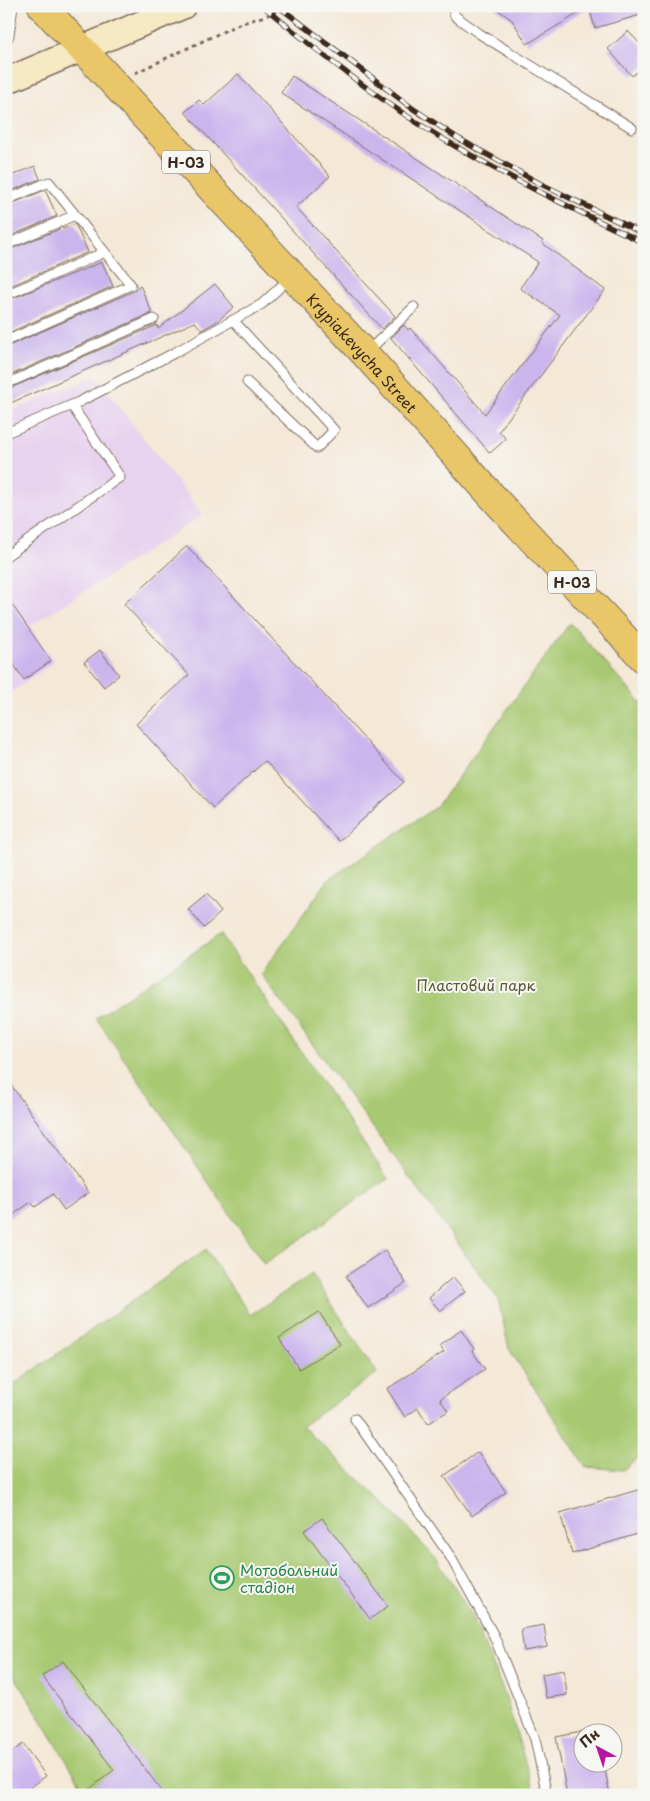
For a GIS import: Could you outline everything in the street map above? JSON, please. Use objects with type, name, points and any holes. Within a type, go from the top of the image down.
[{"type":"main road","name":"Н-03","points":[[42,6],[80,49]]},
{"type":"main road","points":[[6,81],[183,6]]},
{"type":"main road","name":"Krypiakevycha Street","points":[[80,49],[365,354],[500,506],[644,659]]},
{"type":"lane","points":[[6,42],[14,6]]},
{"type":"lane","points":[[452,6],[455,16],[480,34],[632,128]]},
{"type":"lane","points":[[6,200],[49,182],[131,285],[6,341]]},
{"type":"lane","points":[[6,245],[75,215]]},
{"type":"lane","points":[[6,295],[105,252]]},
{"type":"lane","points":[[6,433],[72,406],[233,320],[262,304],[292,276]]},
{"type":"lane","points":[[365,354],[414,307]]},
{"type":"lane","points":[[6,384],[154,319]]},
{"type":"lane","points":[[233,320],[334,430],[317,448],[247,382]]},
{"type":"lane","points":[[6,556],[120,477],[72,406]]},
{"type":"lane","points":[[355,1418],[450,1556],[494,1636],[535,1739],[547,1795]]},
{"type":"path","points":[[130,75],[239,24],[268,15],[284,6]]},
{"type":"shaded area","points":[[95,376],[203,515],[30,626],[54,662],[6,696],[6,413]]},
{"type":"green space","name":"Пластовий парк","points":[[570,623],[644,706],[644,1452],[623,1470],[586,1467],[509,1349],[498,1299],[261,974],[328,880],[437,806]]},
{"type":"green space","points":[[221,934],[388,1179],[264,1264],[96,1018]]},
{"type":"green space","name":"Мотобольний стадіон","points":[[206,1249],[250,1315],[312,1274],[377,1373],[302,1426],[381,1500],[436,1559],[472,1615],[505,1695],[535,1795],[66,1795],[80,1783],[6,1662],[6,1390]]},
{"type":"building","points":[[493,6],[644,6],[644,14],[595,28],[589,7],[527,44],[512,20]]},
{"type":"building","points":[[628,31],[644,48],[644,66],[632,76],[608,49]]},
{"type":"building","points":[[238,74],[330,176],[296,207],[395,316],[382,329],[185,112],[199,100],[204,105]]},
{"type":"building","points":[[292,76],[543,241],[542,243],[605,290],[499,431],[506,439],[490,453],[391,338],[404,325],[408,330],[410,328],[485,414],[560,315],[520,288],[538,262],[281,93]]},
{"type":"building","points":[[35,166],[40,179],[6,193],[6,178]]},
{"type":"building","points":[[45,190],[57,216],[6,238],[6,206]]},
{"type":"building","points":[[75,224],[88,252],[6,288],[6,251]]},
{"type":"building","points":[[102,262],[113,286],[6,334],[6,301]]},
{"type":"building","points":[[215,284],[234,307],[216,322],[202,330],[195,322],[6,405],[6,390],[157,325],[158,329]]},
{"type":"building","points":[[140,285],[152,313],[6,377],[6,347],[134,291]]},
{"type":"building","points":[[187,546],[404,782],[339,841],[265,761],[213,808],[136,724],[189,675],[124,604]]},
{"type":"building","points":[[6,596],[51,661],[24,680],[6,653]]},
{"type":"building","points":[[100,650],[119,675],[104,687],[84,662]]},
{"type":"building","points":[[206,894],[221,912],[204,928],[188,909]]},
{"type":"building","points":[[6,1078],[88,1193],[64,1210],[53,1194],[35,1207],[31,1202],[6,1220]]},
{"type":"building","points":[[385,1250],[406,1283],[368,1308],[346,1276]]},
{"type":"building","points":[[453,1277],[465,1291],[440,1311],[429,1298]]},
{"type":"building","points":[[319,1312],[340,1344],[299,1369],[279,1338]]},
{"type":"building","points":[[461,1330],[474,1349],[472,1351],[485,1369],[440,1399],[448,1411],[428,1424],[418,1408],[405,1417],[387,1389],[444,1352],[440,1346]]},
{"type":"building","points":[[478,1452],[506,1492],[472,1516],[444,1476]]},
{"type":"building","points":[[644,1488],[644,1532],[572,1554],[560,1513]]},
{"type":"building","points":[[322,1518],[388,1606],[370,1619],[304,1531]]},
{"type":"building","points":[[544,1625],[547,1647],[524,1651],[521,1629]]},
{"type":"building","points":[[63,1661],[165,1795],[82,1795],[114,1770],[42,1676]]},
{"type":"building","points":[[564,1670],[567,1695],[546,1698],[542,1674]]},
{"type":"building","points":[[572,1734],[572,1774],[606,1774],[610,1795],[567,1795],[556,1737]]},
{"type":"building","points":[[23,1744],[46,1776],[20,1795],[6,1795],[6,1756]]},
{"type":"railway","points":[[263,6],[356,80],[430,131],[525,184],[644,243]]},
{"type":"railway","points":[[278,6],[412,108],[459,139],[539,183],[644,234]]},
{"type":"place","name":"Мотобольний стадіон","points":[[222,1578]]}]
